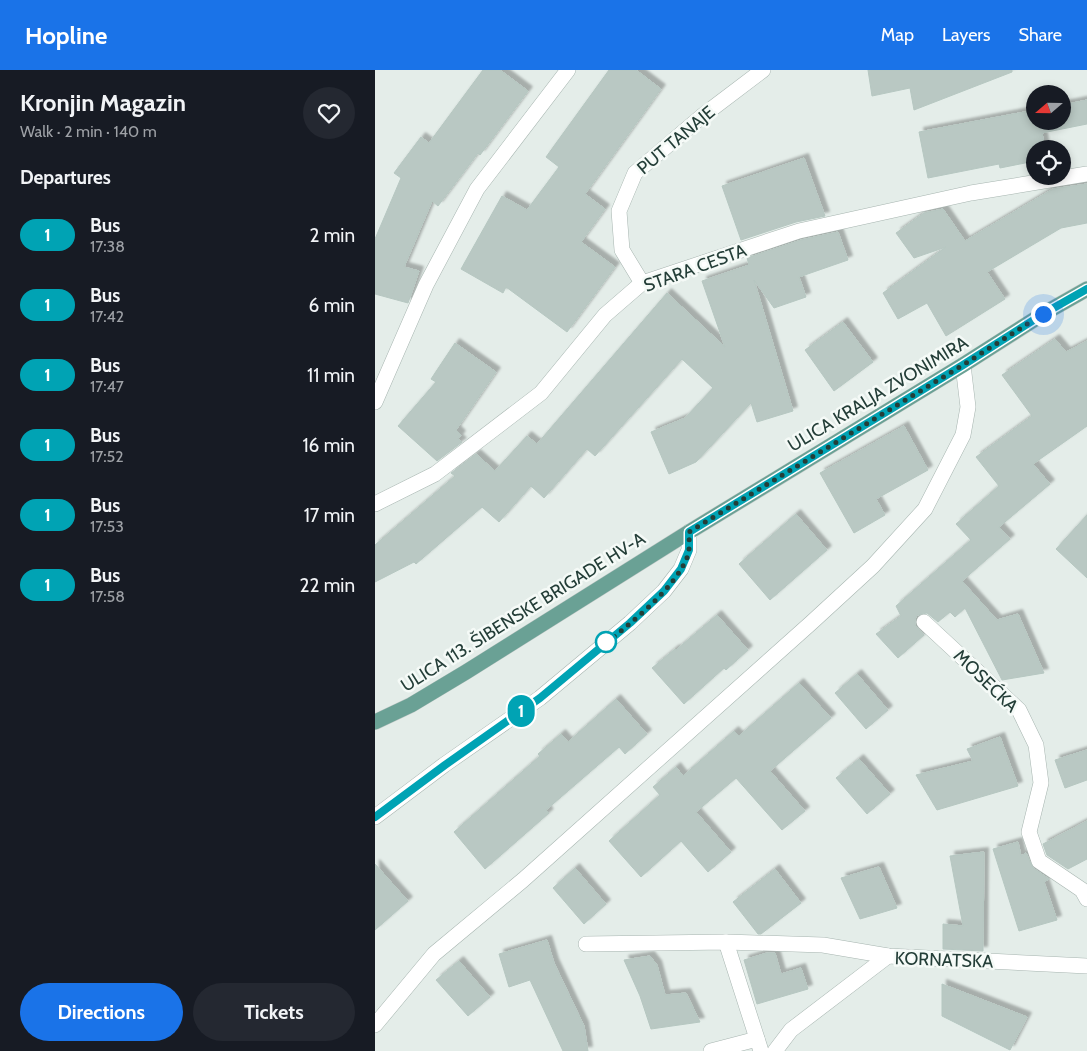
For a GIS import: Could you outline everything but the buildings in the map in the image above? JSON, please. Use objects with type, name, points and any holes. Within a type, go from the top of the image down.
[{"type":"main road","name":"ULICA KRALJA ZVONIMIRA","points":[[689,532],[1043,314],[1087,289]]},
{"type":"main road","name":"ULICA 113. ŠIBENSKE BRIGADE HV-A","points":[[375,722],[411,705],[466,672],[689,532]]},
{"type":"street","points":[[375,402],[426,285],[477,189],[568,70]]},
{"type":"street","name":"PUT TANAJE","points":[[642,283],[622,250],[619,211],[635,173],[701,117],[763,70]]},
{"type":"street","name":"STARA CESTA","points":[[375,504],[435,474],[541,393],[605,315],[642,283],[799,232],[971,193],[1087,174]]},
{"type":"street","points":[[375,1025],[434,954],[523,880],[811,623],[873,566],[925,509],[963,435],[968,407],[963,365]]},
{"type":"street","points":[[375,817],[540,698],[630,623],[664,591],[681,569],[689,550],[689,532]]},
{"type":"street","name":"MOSEĆKA","points":[[924,622],[1019,710],[1037,745],[1041,782],[1029,832],[1039,861],[1085,893]]},
{"type":"street","points":[[586,944],[726,942],[823,945],[888,956]]},
{"type":"street","points":[[711,1051],[759,1045],[726,942]]},
{"type":"street","name":"KORNATSKA","points":[[775,1051],[791,1030],[888,956],[1087,966]]},
{"type":"bus line","name":"1","points":[[375,817],[540,698],[630,623],[664,591],[681,569],[689,550],[689,532],[1043,314],[1087,289]]},
{"type":"route","points":[[606,642],[600,648],[664,591],[681,569],[689,550],[689,532],[1043,314]]}]
